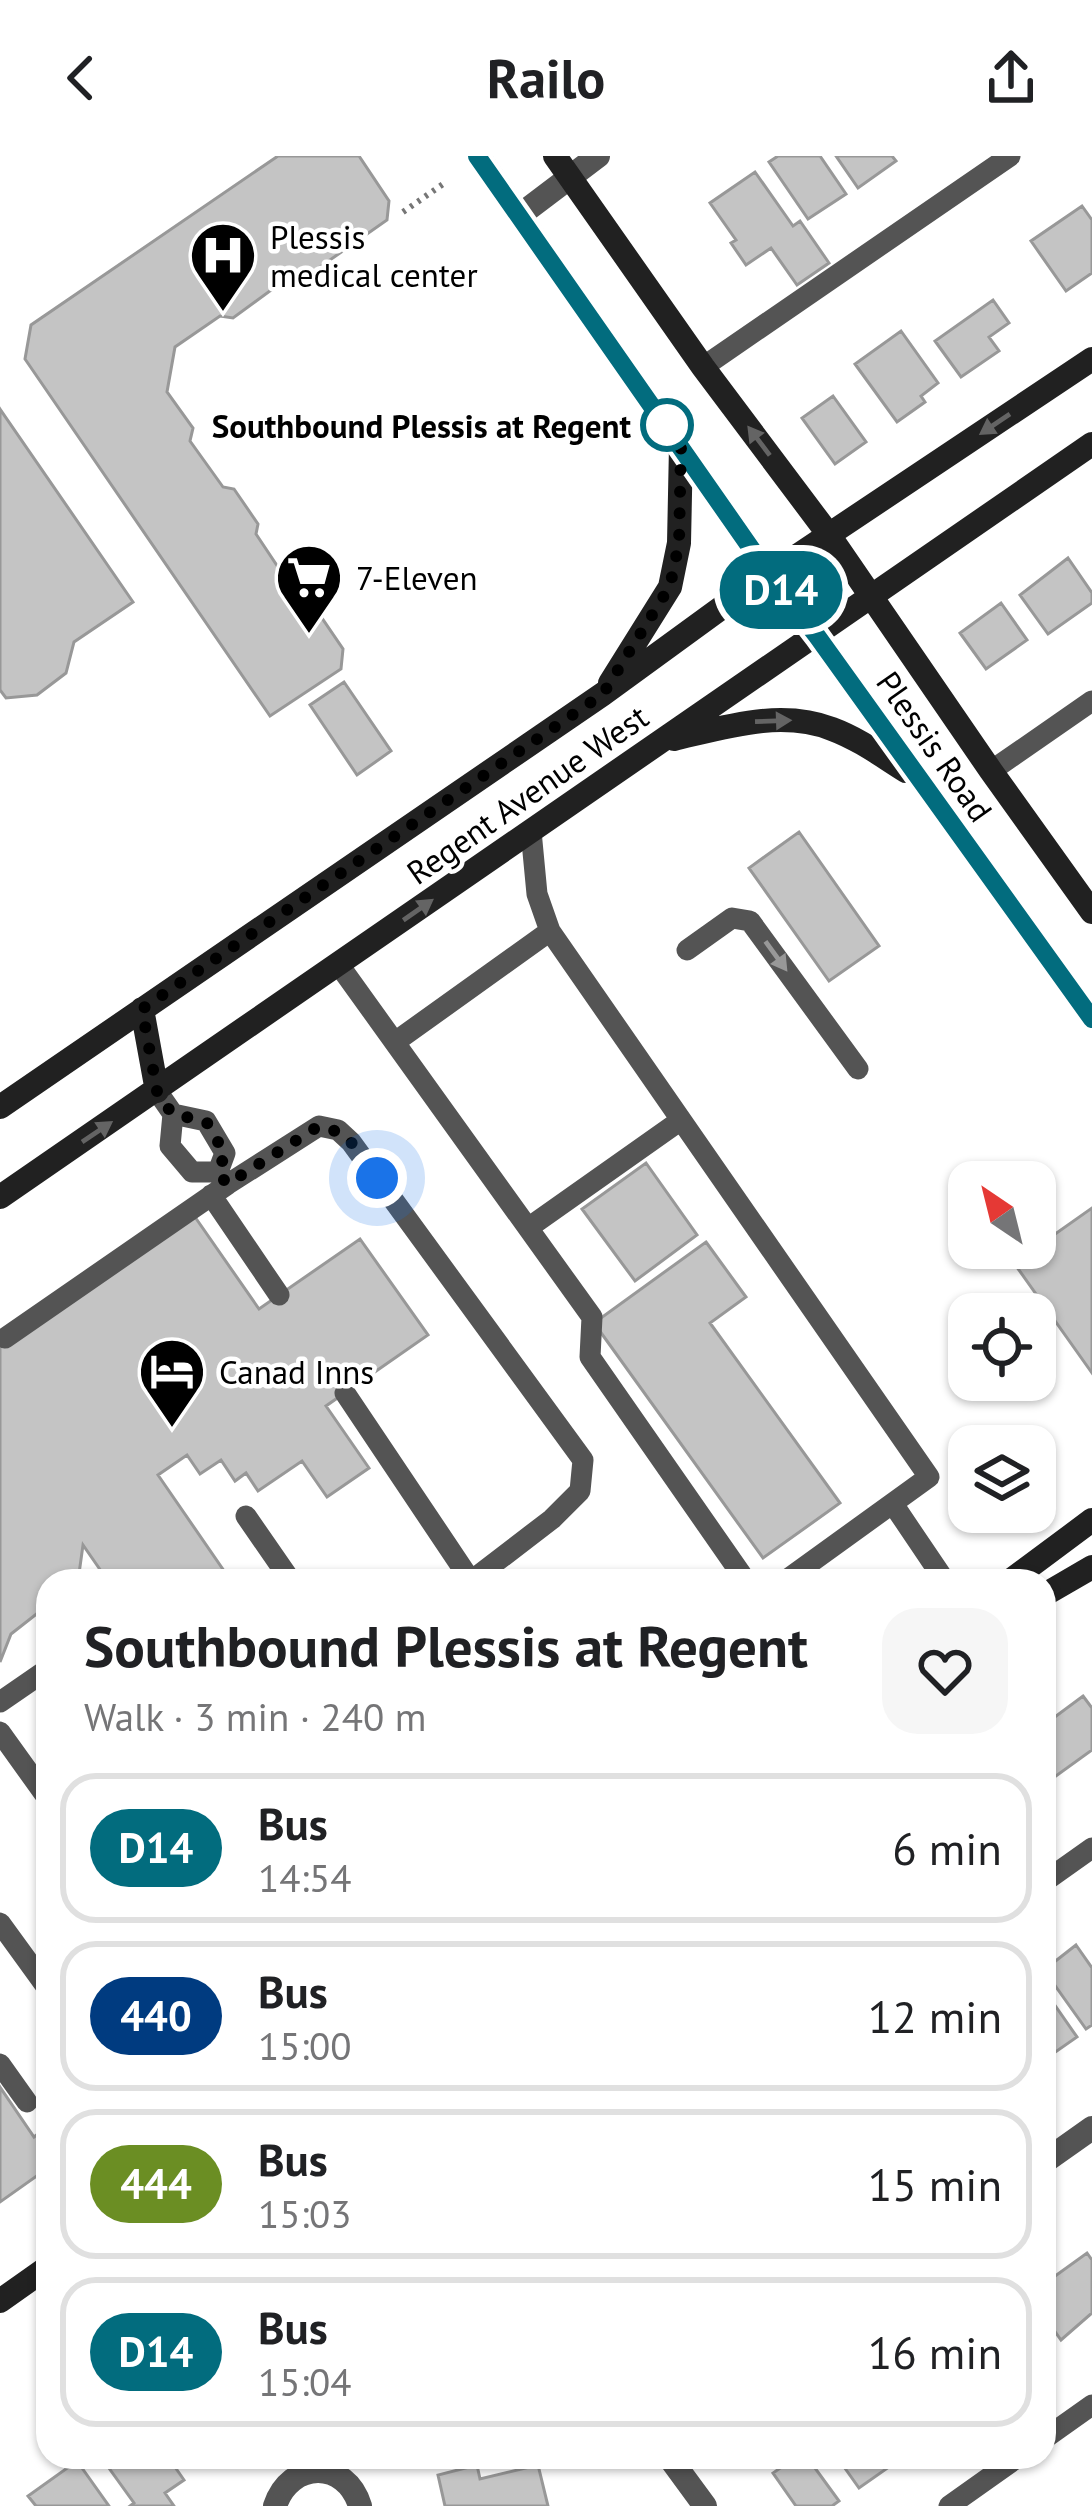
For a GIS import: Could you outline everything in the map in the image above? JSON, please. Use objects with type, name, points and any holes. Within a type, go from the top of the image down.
[{"type":"main road","name":"Plessis Road","points":[[478,156],[769,574],[1092,1019]]},
{"type":"main road","name":"Plessis Road","points":[[562,166],[829,535],[1092,912]]},
{"type":"main road","name":"Regent Avenue West","points":[[0,1107],[603,694],[769,574],[1092,359]]},
{"type":"main road","name":"Regent Avenue West","points":[[0,1198],[1092,445]]},
{"type":"main road","points":[[603,694],[670,586],[679,543],[681,446]]},
{"type":"main road","points":[[658,743],[740,723],[797,720],[860,742],[918,779]]},
{"type":"main road","points":[[142,1009],[157,1091]]},
{"type":"main road","points":[[1026,1569],[1092,1520]]},
{"type":"main road","points":[[1056,1587],[1092,1567]]},
{"type":"main road","points":[[0,2301],[36,2276]]},
{"type":"street","points":[[520,215],[562,166],[598,156]]},
{"type":"street","points":[[1056,2154],[1092,2128]]},
{"type":"street","points":[[679,2469],[705,2506]]},
{"type":"street","points":[[274,2506],[294,2477],[323,2471],[350,2485],[360,2506]]},
{"type":"lane","points":[[703,367],[1010,156]]},
{"type":"lane","points":[[991,771],[1092,701]]},
{"type":"lane","points":[[531,831],[537,894],[550,931],[929,1478],[802,1569]]},
{"type":"lane","points":[[687,950],[732,918],[750,920],[858,1069]]},
{"type":"lane","points":[[395,1042],[550,931]]},
{"type":"lane","points":[[340,965],[592,1317],[590,1357],[738,1569]]},
{"type":"lane","points":[[157,1091],[172,1114],[170,1146],[192,1172],[219,1184],[279,1295]]},
{"type":"lane","points":[[172,1114],[206,1121],[225,1154],[219,1184]]},
{"type":"lane","points":[[528,1228],[681,1120]]},
{"type":"lane","points":[[5,1337],[219,1184],[319,1126],[338,1130],[584,1460],[580,1492],[487,1569]]},
{"type":"lane","points":[[345,1393],[463,1569]]},
{"type":"lane","points":[[893,1504],[937,1569]]},
{"type":"lane","points":[[246,1516],[283,1569]]},
{"type":"lane","points":[[0,1702],[36,1677]]},
{"type":"lane","points":[[0,1732],[36,1782]]},
{"type":"lane","points":[[1056,1874],[1092,1848]]},
{"type":"lane","points":[[3,1933],[36,1974]]},
{"type":"lane","points":[[0,2064],[27,2102]]},
{"type":"lane","points":[[1056,2430],[1092,2405]]},
{"type":"lane","points":[[949,2506],[1001,2469]]},
{"type":"path","points":[[403,212],[446,182]]},
{"type":"building","points":[[278,156],[359,156],[389,201],[387,220],[310,274],[297,271],[233,318],[220,316],[175,347],[167,392],[193,428],[190,441],[223,487],[234,489],[288,582],[298,583],[343,649],[341,669],[270,716],[25,359],[31,325]]},
{"type":"building","points":[[778,156],[820,156],[846,194],[808,219],[769,162]]},
{"type":"building","points":[[836,156],[892,156],[896,161],[858,188]]},
{"type":"building","points":[[755,172],[793,226],[800,221],[829,263],[797,285],[771,248],[746,265],[731,243],[736,240],[710,203]]},
{"type":"building","points":[[1082,206],[1092,220],[1092,273],[1066,291],[1031,241]]},
{"type":"building","points":[[993,300],[1009,323],[989,337],[999,351],[961,377],[935,341]]},
{"type":"building","points":[[901,331],[938,383],[921,396],[925,402],[897,422],[855,364]]},
{"type":"building","points":[[833,396],[866,442],[835,464],[802,418]]},
{"type":"building","points":[[0,409],[133,602],[74,642],[66,673],[37,695],[6,698],[0,690]]},
{"type":"building","points":[[1068,558],[1092,593],[1092,603],[1048,634],[1020,595]]},
{"type":"building","points":[[1001,603],[1027,640],[986,669],[960,633]]},
{"type":"building","points":[[344,682],[391,751],[357,775],[310,705]]},
{"type":"building","points":[[799,832],[879,946],[829,981],[749,868]]},
{"type":"building","points":[[646,1163],[697,1235],[635,1281],[582,1209]]},
{"type":"building","points":[[1092,1208],[1092,1373],[1056,1322],[1056,1293],[1035,1293],[1018,1269],[1056,1269],[1056,1233]]},
{"type":"building","name":"Canad Inns","points":[[195,1217],[259,1309],[360,1239],[428,1335],[326,1406],[369,1468],[327,1497],[302,1461],[258,1491],[246,1473],[235,1481],[221,1460],[200,1474],[187,1455],[158,1475],[223,1569],[100,1569],[83,1545],[80,1569],[36,1569],[36,1614],[11,1634],[0,1662],[0,1331]]},
{"type":"building","points":[[706,1242],[746,1297],[710,1323],[840,1503],[763,1558],[594,1323]]},
{"type":"building","points":[[1083,1696],[1092,1708],[1092,1750],[1056,1776],[1056,1716]]},
{"type":"building","points":[[1076,1945],[1092,1968],[1092,2025],[1086,2029],[1056,1987],[1056,1961]]},
{"type":"building","points":[[1056,2007],[1077,2037],[1056,2052]]},
{"type":"building","points":[[0,2087],[36,2135],[36,2176],[0,2202]]},
{"type":"building","points":[[1087,2253],[1092,2260],[1092,2313],[1061,2340],[1056,2333],[1056,2275]]},
{"type":"building","points":[[66,2469],[83,2469],[109,2506],[36,2506],[28,2496]]},
{"type":"building","points":[[110,2469],[176,2469],[184,2480],[165,2493],[174,2506],[130,2506],[134,2503]]},
{"type":"building","points":[[478,2469],[480,2479],[539,2469],[548,2506],[445,2506],[438,2475]]},
{"type":"building","points":[[816,2469],[839,2501],[832,2506],[796,2506],[773,2473]]},
{"type":"building","points":[[846,2469],[886,2469],[859,2488]]},
{"type":"bus line","name":"D14","points":[[477,156],[769,574],[1092,1019]]},
{"type":"place","name":"Plessis medical center","points":[[223,314]]},
{"type":"place","name":"Southbound Plessis at Regent","points":[[667,425]]},
{"type":"place","name":"7-Eleven","points":[[309,636]]},
{"type":"place","name":"Canad Inns","points":[[172,1430]]},
{"type":"route","points":[[377,1178],[338,1130],[319,1126],[227,1184],[218,1172],[225,1154],[206,1121],[172,1114],[157,1091],[142,1009],[603,694],[670,586],[679,543],[681,446],[664,422],[667,425]]}]
